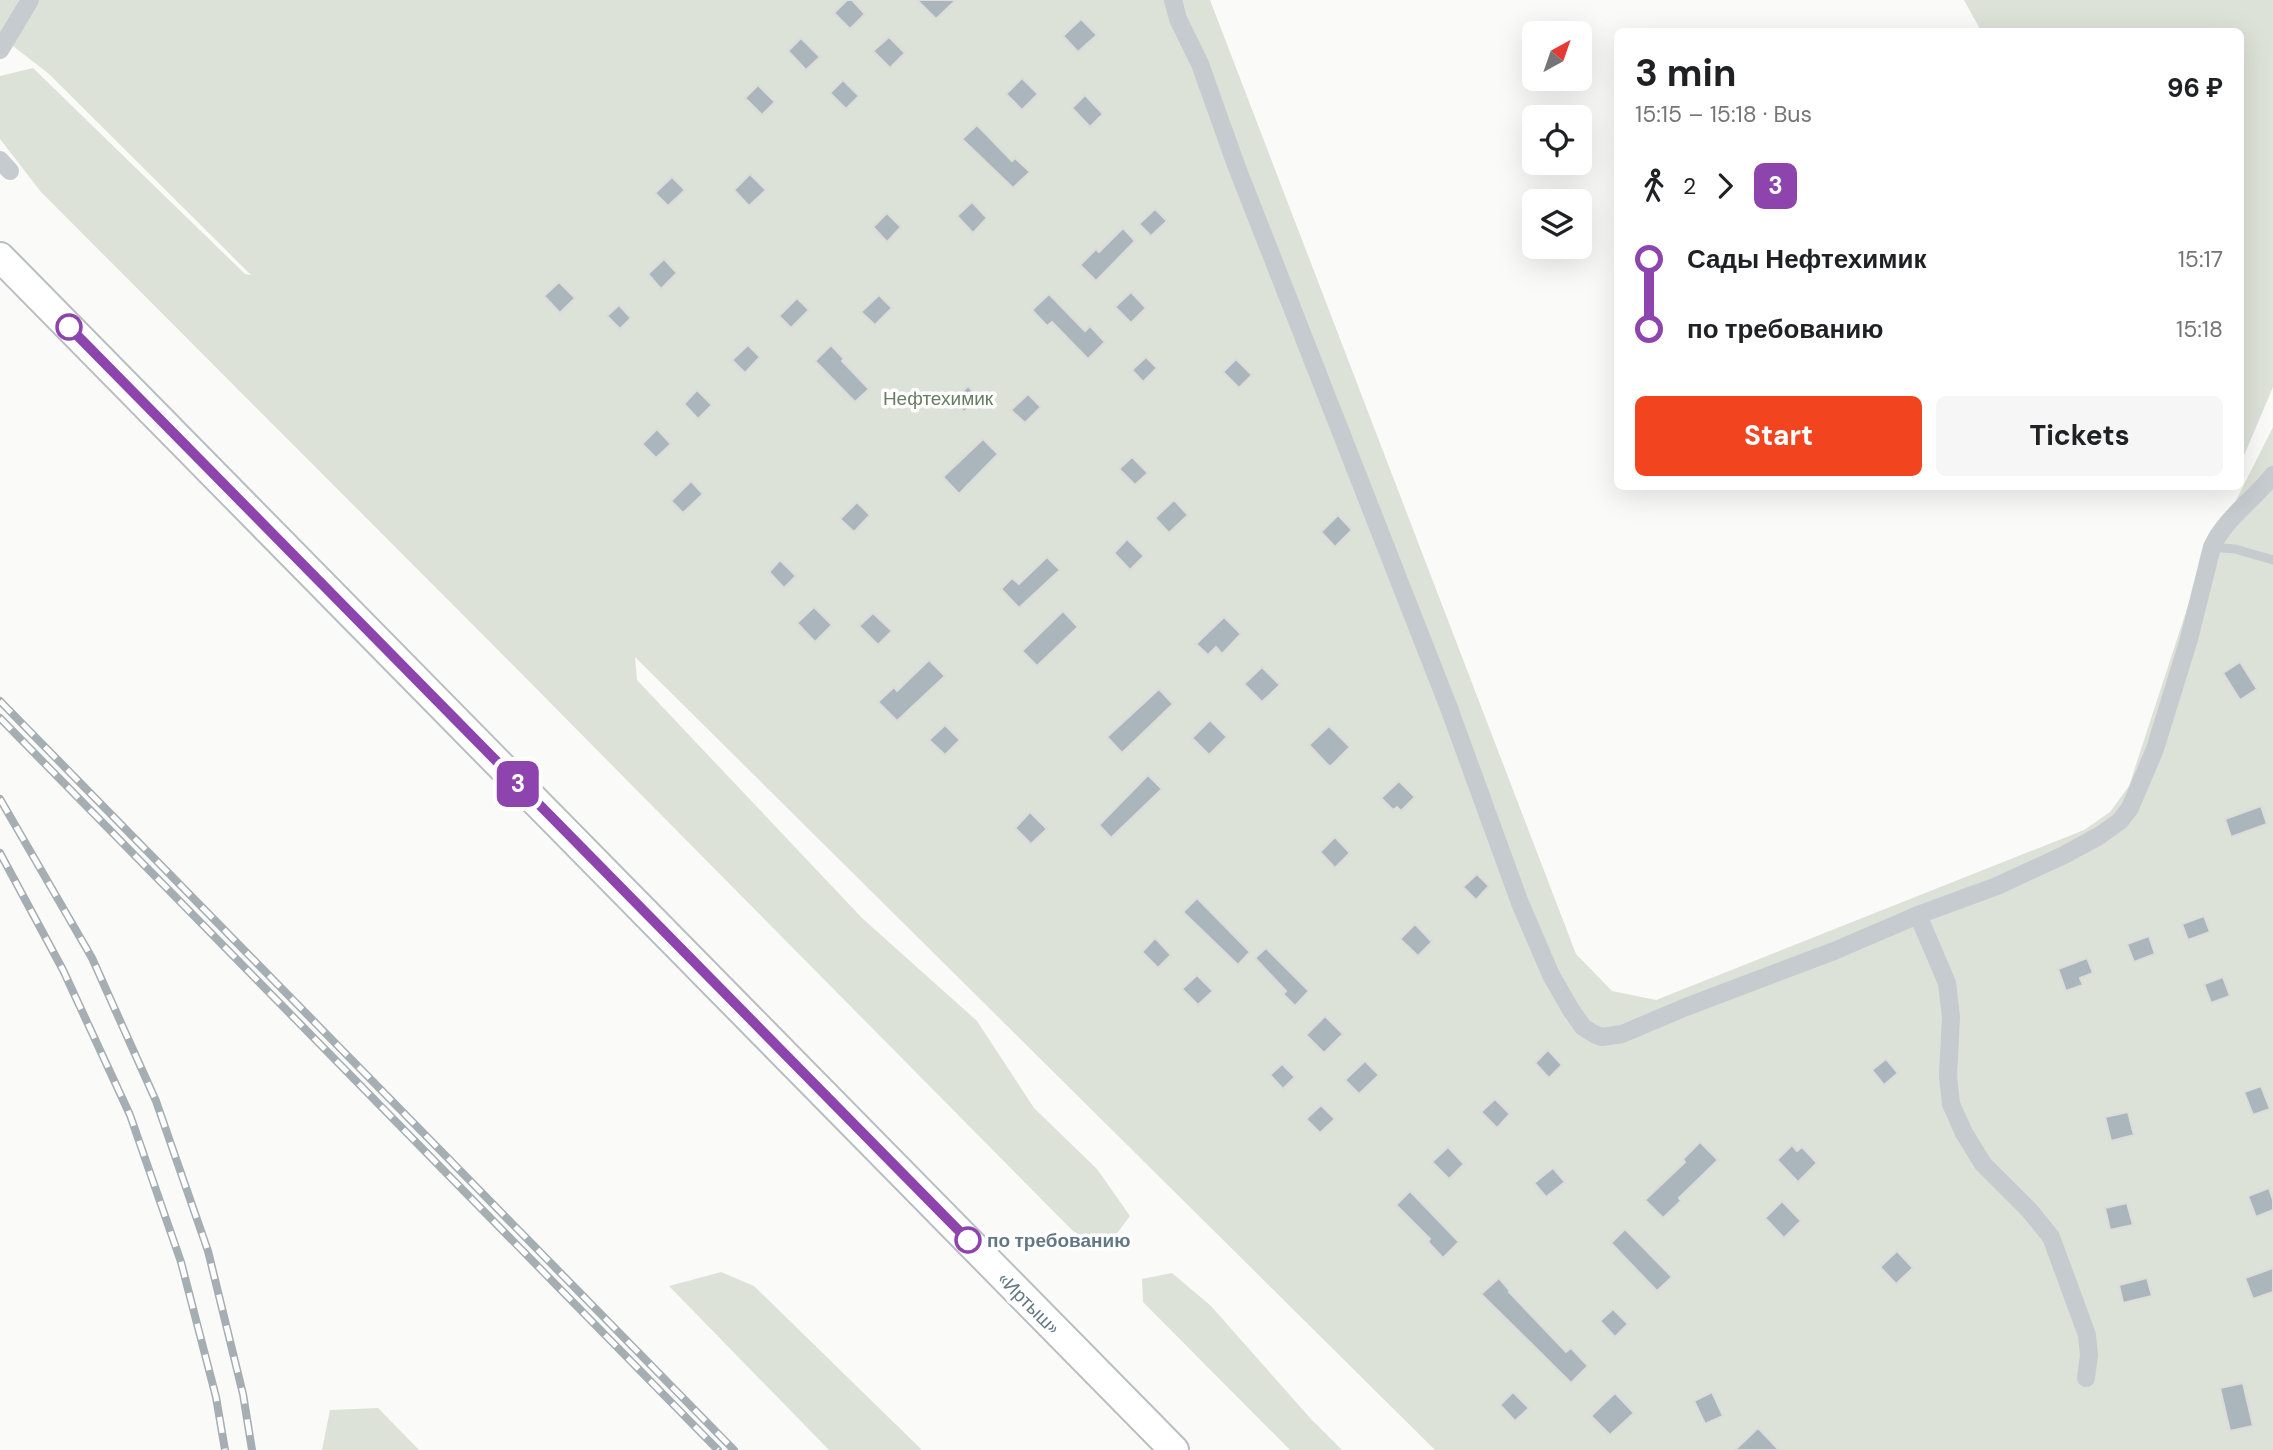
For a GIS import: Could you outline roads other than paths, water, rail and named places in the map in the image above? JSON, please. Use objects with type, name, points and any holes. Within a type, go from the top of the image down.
[{"type":"main road","name":"«Иртыш»","points":[[0,257],[1174,1450]]},
{"type":"street","points":[[0,50],[30,0]]},
{"type":"street","points":[[1173,0],[1178,19],[1200,64],[1236,165],[1444,695],[1520,903],[1551,975],[1571,1010],[1583,1027],[1602,1037],[1622,1034],[1997,886],[2099,836],[2125,814],[2142,785],[2189,639],[2212,547],[2218,534],[2273,475]]},
{"type":"street","points":[[1918,915],[1947,983],[1951,1017],[1948,1076],[1951,1104],[1964,1133],[1983,1164],[2030,1211],[2051,1237],[2087,1335],[2089,1355],[2086,1378]]},
{"type":"lane","points":[[2212,547],[2235,549],[2273,560]]},
{"type":"railway","points":[[0,701],[734,1450]]},
{"type":"railway","points":[[0,718],[718,1450]]},
{"type":"railway","points":[[0,799],[92,958],[156,1101],[208,1251],[243,1394],[252,1450]]},
{"type":"railway","points":[[0,853],[63,970],[130,1115],[181,1262],[216,1397],[225,1450]]},
{"type":"place","name":"по требованию","points":[[968,1240]]},
{"type":"park label","name":"Нефтехимик","points":[[938,398]]}]
